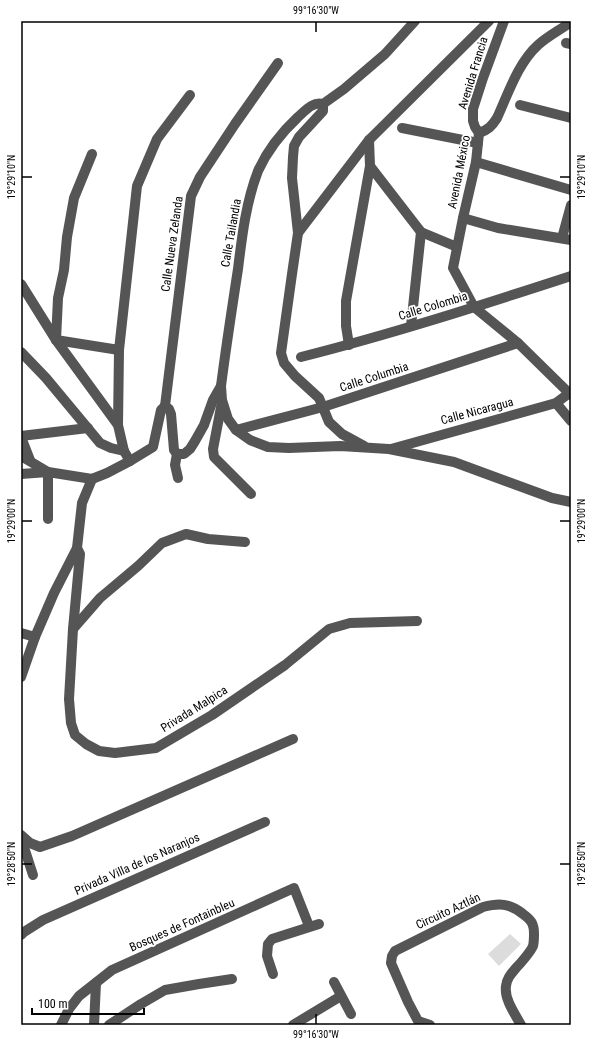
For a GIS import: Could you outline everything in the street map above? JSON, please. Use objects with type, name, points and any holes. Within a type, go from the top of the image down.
[{"type":"street","name":"Calle Tailandia","points":[[222,400],[221,386],[246,210],[259,170],[272,147],[291,123],[307,109],[315,104],[323,104],[344,89],[385,54],[415,21]]},
{"type":"street","points":[[298,233],[369,140],[489,21]]},
{"type":"street","name":"Avenida Francia","points":[[478,138],[473,121],[473,109],[504,21]]},
{"type":"street","name":"Avenida México","points":[[474,307],[453,268],[476,162],[478,138],[492,126],[497,118],[522,64],[530,54],[538,45],[571,22]]},
{"type":"street","name":"Calle Nueva Zelanda","points":[[165,406],[191,196],[204,172],[278,63]]},
{"type":"street","points":[[130,461],[124,451],[118,425],[119,350],[137,186],[157,139],[190,95]]},
{"type":"street","points":[[323,104],[322,111],[299,137],[294,146],[292,178],[298,233],[281,353],[284,363],[295,376],[320,398],[329,422],[342,434],[368,447]]},
{"type":"street","points":[[520,105],[571,118]]},
{"type":"street","points":[[402,128],[478,138]]},
{"type":"street","points":[[349,345],[346,326],[346,301],[370,166],[369,140]]},
{"type":"street","points":[[56,340],[58,298],[64,270],[67,237],[74,198],[92,154]]},
{"type":"street","points":[[476,162],[571,190]]},
{"type":"street","points":[[370,166],[421,232],[457,248]]},
{"type":"street","points":[[463,218],[498,228],[566,239],[571,205]]},
{"type":"street","points":[[411,326],[421,232]]},
{"type":"street","name":"Calle Colombia","points":[[301,357],[349,345],[571,276]]},
{"type":"street","points":[[21,284],[56,340],[118,425]]},
{"type":"street","points":[[474,307],[518,343],[570,395]]},
{"type":"street","points":[[56,340],[119,350]]},
{"type":"street","name":"Calle Columbia","points":[[236,430],[324,407],[518,343]]},
{"type":"street","points":[[21,352],[46,378],[100,443],[111,448],[124,451]]},
{"type":"street","points":[[21,474],[48,472],[92,479],[107,473],[153,447],[161,410],[165,406],[169,409],[171,414],[174,450],[178,454],[184,454],[190,449],[204,425],[213,400],[221,386]]},
{"type":"street","name":"Calle Nicaragua","points":[[390,449],[556,403],[570,395]]},
{"type":"street","points":[[222,400],[228,419],[236,430],[250,440],[268,447],[290,448],[340,446],[390,449],[454,462],[552,498],[571,502]]},
{"type":"street","points":[[222,400],[213,449],[214,457],[251,494]]},
{"type":"street","points":[[556,403],[571,421]]},
{"type":"street","points":[[48,472],[25,458],[21,437],[88,428]]},
{"type":"street","points":[[178,454],[175,465],[178,478]]},
{"type":"street","points":[[48,472],[48,519]]},
{"type":"street","name":"Privada Malpica","points":[[92,479],[82,503],[78,548],[80,554],[73,629],[69,699],[70,723],[76,735],[86,744],[99,751],[115,753],[156,748],[212,715],[285,664],[329,629],[350,623],[417,622]]},
{"type":"street","points":[[73,629],[100,598],[138,566],[162,543],[186,534],[208,539],[245,542]]},
{"type":"street","points":[[21,677],[54,593],[78,548]]},
{"type":"street","points":[[21,633],[36,637]]},
{"type":"street","points":[[21,835],[30,843],[40,846],[72,836],[293,739]]},
{"type":"street","name":"Privada Villa de los Naranjos","points":[[21,935],[43,920],[265,822]]},
{"type":"street","points":[[21,838],[33,875]]},
{"type":"street","name":"Bosques de Fontainbleu","points":[[61,1025],[69,1009],[79,996],[112,970],[294,888],[314,925],[272,938],[268,944],[267,956],[273,974]]},
{"type":"street","name":"Circuito Aztlán","points":[[430,1025],[417,1023],[391,963],[392,956],[395,951],[483,907],[495,904],[507,905],[517,909],[531,920],[534,929],[533,946],[508,978],[506,986],[506,995],[522,1025]]},
{"type":"street","points":[[109,1025],[140,1004],[165,990],[232,979]]},
{"type":"street","points":[[334,982],[351,1014]]},
{"type":"street","points":[[94,1025],[96,983]]},
{"type":"street","points":[[293,1025],[341,996]]},
{"type":"shaded area","points":[[510,934],[521,944],[499,966],[488,954]]}]
